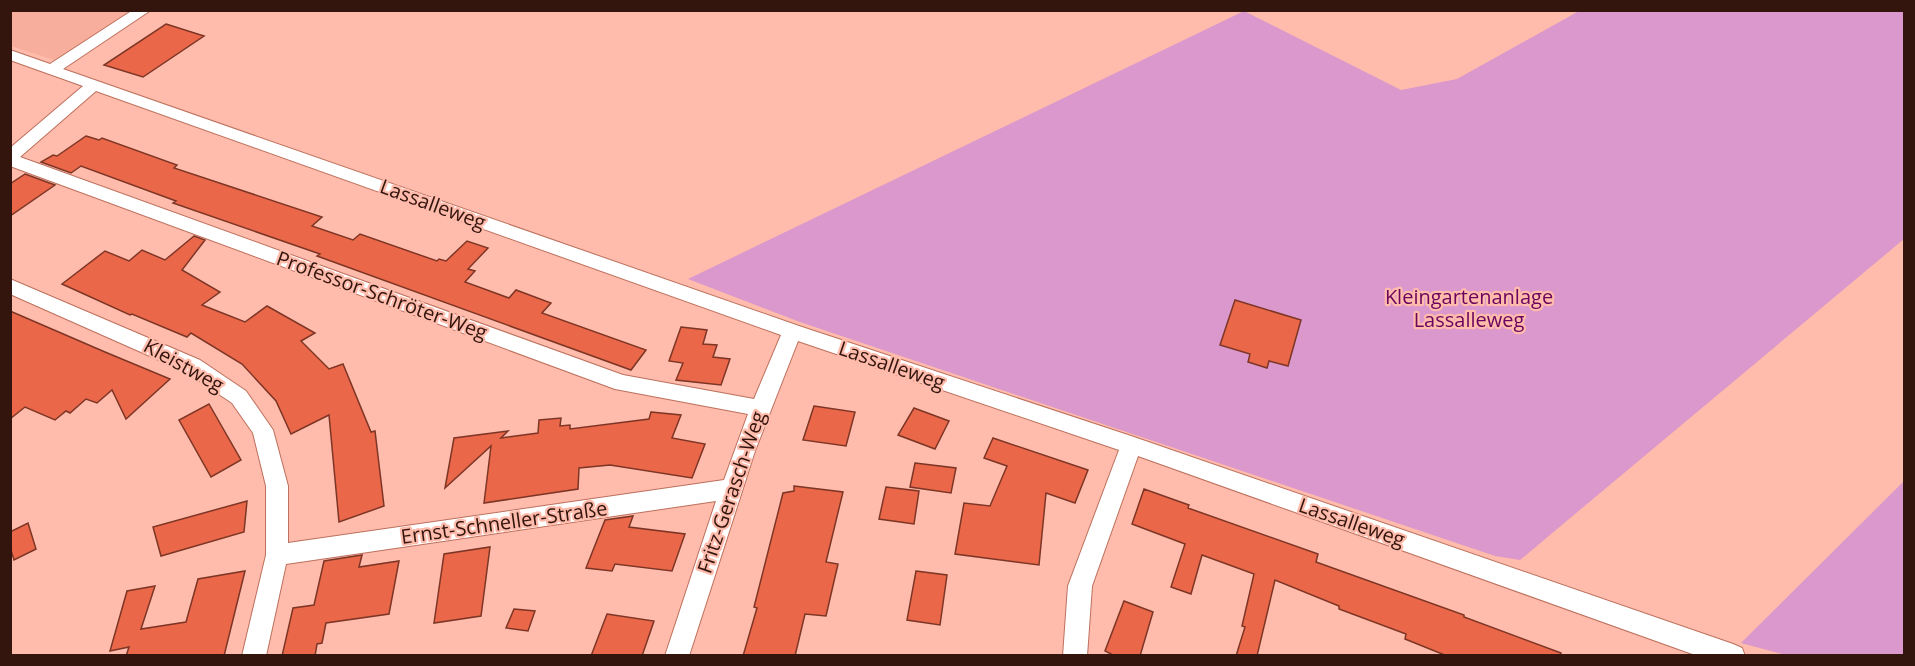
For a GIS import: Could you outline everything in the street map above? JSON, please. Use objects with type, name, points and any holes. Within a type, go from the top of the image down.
[{"type":"street","points":[[52,69],[144,10]]},
{"type":"street","name":"Lassalleweg","points":[[10,55],[792,331],[1131,446],[1733,656]]},
{"type":"street","points":[[10,159],[95,84]]},
{"type":"street","name":"Professor-Schröter-Weg","points":[[10,159],[622,383],[759,408]]},
{"type":"street","name":"Kleistweg","points":[[10,286],[193,366],[239,397],[263,430],[277,486],[277,555],[254,656]]},
{"type":"street","name":"Fritz-Gerasch-Weg","points":[[677,656],[730,489],[759,408],[792,331]]},
{"type":"street","points":[[1076,656],[1080,586],[1131,446]]},
{"type":"street","name":"Ernst-Schneller-Straße","points":[[277,555],[730,489]]},
{"type":"shaded area","points":[[11,11],[138,11],[57,61],[11,46]]},
{"type":"green space","name":"Kleingartenanlage Lassalleweg","points":[[1244,11],[1401,90],[1457,79],[1579,11],[1904,11],[1904,239],[1520,560],[1495,556],[800,322],[688,279]]},
{"type":"green space","points":[[1904,481],[1904,655],[1786,655],[1741,643]]},
{"type":"building","points":[[166,24],[204,36],[143,77],[104,65]]},
{"type":"building","points":[[86,136],[99,140],[102,138],[177,165],[174,168],[322,217],[312,226],[353,240],[360,234],[437,261],[439,259],[446,261],[467,241],[488,248],[468,269],[475,271],[465,282],[509,298],[516,290],[551,303],[542,313],[646,350],[631,370],[317,256],[320,254],[173,203],[176,201],[81,166],[71,173],[41,162],[53,155],[57,156]]},
{"type":"building","points":[[25,174],[55,185],[10,216],[10,184]]},
{"type":"building","points":[[194,236],[205,240],[182,270],[220,292],[202,305],[245,322],[267,306],[315,333],[301,341],[329,369],[343,364],[371,432],[375,431],[384,506],[339,522],[329,415],[291,434],[276,401],[242,364],[191,333],[187,337],[130,315],[62,284],[105,251],[129,261],[142,250],[165,260]]},
{"type":"building","points":[[1235,300],[1301,320],[1288,366],[1269,361],[1267,368],[1248,362],[1250,354],[1220,345]]},
{"type":"building","points":[[10,311],[170,379],[126,419],[112,390],[97,403],[86,399],[70,413],[66,411],[55,420],[25,407],[10,419]]},
{"type":"building","points":[[681,327],[707,330],[703,344],[717,345],[713,357],[730,359],[721,385],[676,380],[683,363],[669,361]]},
{"type":"building","points":[[209,404],[241,460],[211,477],[179,420]]},
{"type":"building","points":[[814,406],[855,412],[846,446],[803,440]]},
{"type":"building","points":[[914,408],[949,421],[935,449],[898,435]]},
{"type":"building","points":[[651,412],[681,415],[672,438],[705,444],[692,478],[610,465],[579,468],[578,489],[484,503],[491,446],[445,488],[454,438],[508,431],[501,438],[538,433],[539,420],[561,418],[560,426],[570,425],[570,429],[649,419]]},
{"type":"building","points":[[993,438],[1088,470],[1075,503],[1046,493],[1039,565],[955,554],[964,503],[990,506],[1007,466],[984,458]]},
{"type":"building","points":[[915,463],[956,468],[951,493],[910,487]]},
{"type":"building","points":[[794,486],[843,492],[826,562],[838,564],[826,616],[805,614],[795,656],[743,656],[757,608],[754,607],[783,493],[794,491]]},
{"type":"building","points":[[886,487],[919,491],[914,524],[879,519]]},
{"type":"building","points":[[1144,489],[1189,505],[1188,508],[1318,554],[1316,562],[1464,615],[1464,617],[1561,653],[1560,656],[1447,656],[1405,639],[1406,634],[1339,609],[1339,606],[1275,580],[1257,656],[1236,656],[1245,627],[1242,626],[1254,574],[1202,555],[1191,594],[1171,587],[1185,544],[1132,524]]},
{"type":"building","points":[[247,501],[244,532],[161,556],[153,527]]},
{"type":"building","points":[[633,516],[629,527],[685,534],[672,571],[615,564],[612,571],[586,568],[605,520]]},
{"type":"building","points":[[28,523],[36,549],[14,560],[10,547],[10,532]]},
{"type":"building","points":[[490,547],[481,616],[434,623],[444,554]]},
{"type":"building","points":[[362,555],[359,567],[399,561],[389,614],[326,623],[322,643],[317,644],[315,656],[282,656],[293,608],[314,605],[324,561]]},
{"type":"building","points":[[245,571],[224,656],[126,656],[129,647],[110,651],[127,591],[155,586],[141,629],[186,622],[198,579]]},
{"type":"building","points":[[916,571],[947,575],[940,625],[907,620]]},
{"type":"building","points":[[1124,601],[1153,612],[1140,656],[1115,656],[1105,651]]},
{"type":"building","points":[[514,609],[535,611],[528,631],[506,628]]},
{"type":"building","points":[[607,614],[654,621],[642,656],[591,656]]}]
